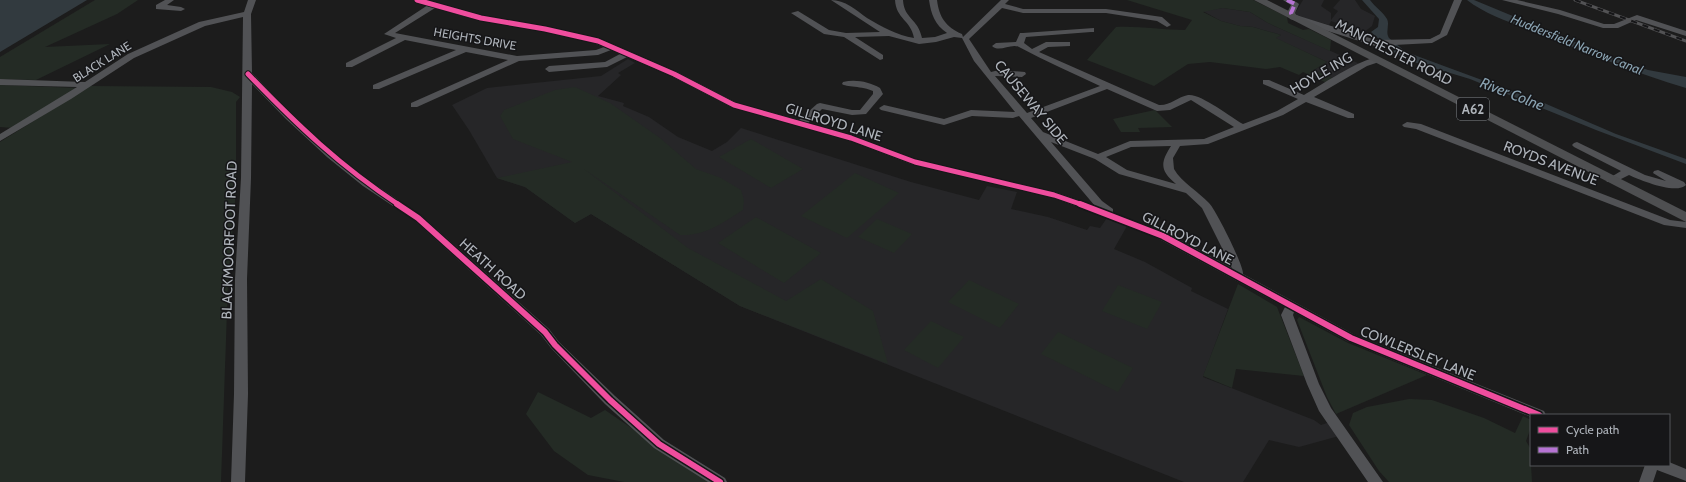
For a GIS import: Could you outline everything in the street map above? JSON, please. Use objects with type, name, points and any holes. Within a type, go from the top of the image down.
[{"type":"main road","name":"MANCHESTER ROAD","points":[[1259,0],[1686,218]]},
{"type":"street","points":[[170,0],[159,7],[181,9]]},
{"type":"street","name":"BLACKMOORFOOT ROAD","points":[[238,482],[241,394],[241,278],[246,178],[248,74],[247,18],[252,0]]},
{"type":"street","name":"GILLROYD LANE","points":[[417,0],[481,18],[545,28],[612,46],[674,74],[734,105],[861,141],[915,162],[1054,195],[1163,236],[1291,306]]},
{"type":"street","points":[[835,0],[888,34],[908,41],[932,41],[953,34]]},
{"type":"street","points":[[900,0],[898,5],[901,13],[915,26],[919,42]]},
{"type":"street","points":[[933,0],[936,17],[953,34],[965,39],[1002,3],[1023,11],[1106,11],[1159,19],[1167,25]]},
{"type":"street","points":[[1288,0],[1295,4],[1291,13],[1293,17],[1380,43],[1432,41],[1443,35],[1458,0]]},
{"type":"street","points":[[1506,0],[1560,12],[1603,26],[1615,26],[1637,17],[1686,34]]},
{"type":"street","name":"HEIGHTS DRIVE","points":[[434,5],[388,34],[402,38],[517,59],[598,52],[612,46]]},
{"type":"street","points":[[795,13],[821,30],[846,35],[888,34]]},
{"type":"street","name":"BLACK LANE","points":[[0,138],[87,85],[131,56],[202,24],[229,18],[247,18]]},
{"type":"street","points":[[1020,44],[1022,35],[1091,30]]},
{"type":"street","points":[[846,35],[880,57]]},
{"type":"street","points":[[349,65],[402,38]]},
{"type":"street","name":"CAUSEWAY SIDE","points":[[965,39],[989,75],[1098,203],[1120,219]]},
{"type":"street","points":[[996,46],[1020,44],[1032,52],[1107,86],[1163,109],[1188,97],[1193,97],[1242,128]]},
{"type":"street","points":[[1032,52],[1046,45],[1068,44]]},
{"type":"street","points":[[376,87],[464,49]]},
{"type":"street","points":[[549,70],[607,64],[628,53]]},
{"type":"street","points":[[414,105],[517,59]]},
{"type":"street","name":"HOYLE ING","points":[[1098,157],[1130,144],[1206,142],[1280,113],[1307,99],[1364,64],[1376,60]]},
{"type":"street","points":[[989,75],[999,73],[1022,74]]},
{"type":"street","name":"HEATH ROAD","points":[[248,74],[330,155],[368,184],[418,218],[545,332],[556,345],[640,428],[659,444],[720,482]]},
{"type":"street","points":[[0,82],[87,85]]},
{"type":"street","points":[[801,124],[820,106],[827,106],[852,113],[863,112],[878,94],[876,90],[865,85],[854,82],[846,84]]},
{"type":"street","points":[[1266,82],[1351,116]]},
{"type":"street","points":[[884,108],[944,122],[970,113],[1023,115],[1107,86]]},
{"type":"street","points":[[1267,92],[1276,87]]},
{"type":"street","name":"ROYDS AVENUE","points":[[1406,125],[1418,126],[1668,223],[1686,226]]},
{"type":"street","points":[[1039,134],[1098,157],[1124,172],[1190,191]]},
{"type":"street","points":[[1177,143],[1168,161],[1169,170],[1173,177],[1206,206],[1238,270],[1238,277]]},
{"type":"street","points":[[1577,145],[1657,183],[1667,186],[1683,186]]},
{"type":"street","points":[[1611,180],[1629,170]]},
{"type":"street","points":[[1658,173],[1683,186]]},
{"type":"street","points":[[1291,306],[1287,315],[1313,384],[1326,411],[1376,482]]},
{"type":"street","name":"COWLERSLEY LANE","points":[[1291,306],[1351,338],[1537,414]]},
{"type":"street","points":[[1646,482],[1652,466]]},
{"type":"street","points":[[1664,466],[1686,475]]},
{"type":"shaded area","points":[[95,0],[138,0],[117,14],[45,47],[110,44],[36,80],[0,79],[0,57]]},
{"type":"shaded area","points":[[1127,0],[1253,0],[1287,17],[1288,23],[1303,30],[1309,29],[1331,40],[1330,51],[1268,23],[1250,12],[1223,8],[1203,12],[1221,21],[1240,26],[1253,27],[1281,35],[1276,38],[1327,62],[1314,70],[1335,79],[1327,83],[1303,72],[1299,75],[1280,67],[1266,69],[1210,62],[1188,64],[1154,86],[1087,60],[1116,27],[1185,30],[1192,20]]},
{"type":"shaded area","points":[[1303,0],[1324,0],[1321,6],[1331,13],[1331,20],[1338,11],[1333,8],[1340,0],[1355,0],[1361,9],[1375,16],[1372,26],[1364,32],[1331,21],[1329,25],[1294,15]]},
{"type":"shaded area","points":[[1223,8],[1250,12],[1268,23],[1360,64],[1335,79],[1314,70],[1327,62],[1275,38],[1281,35],[1253,27],[1240,26],[1221,21],[1203,11]]},
{"type":"shaded area","points":[[628,59],[635,63],[618,73],[621,75],[598,96],[624,103],[623,106],[649,117],[678,137],[712,151],[727,142],[741,128],[911,182],[979,200],[987,186],[1017,192],[1011,209],[1048,217],[1087,230],[1090,226],[1100,228],[1107,218],[1127,226],[1114,249],[1145,262],[1192,288],[1191,291],[1228,309],[1203,377],[1314,420],[1321,425],[1330,422],[1339,436],[1299,447],[1269,440],[1243,482],[1184,482],[740,306],[591,214],[575,223],[525,187],[497,178],[469,130],[452,105],[487,88],[601,76]]},
{"type":"shaded area","points":[[0,85],[78,88],[13,128],[0,127]]},
{"type":"shaded area","points":[[90,86],[211,87],[232,92],[240,97],[236,102],[236,190],[228,282],[221,482],[0,482],[0,142]]},
{"type":"shaded area","points":[[575,87],[610,103],[660,138],[696,169],[721,178],[741,190],[744,200],[743,210],[721,224],[706,231],[689,235],[680,235],[584,169],[688,248],[786,301],[821,279],[873,311],[888,364],[740,306],[591,214],[575,223],[525,187],[497,178],[572,162],[513,139],[500,116],[504,110],[555,90]]},
{"type":"shaded area","points":[[1155,110],[1172,127],[1138,128],[1140,132],[1121,132],[1113,119]]},
{"type":"shaded area","points":[[751,139],[803,169],[771,188],[719,157]]},
{"type":"shaded area","points":[[855,173],[899,193],[847,238],[801,216]]},
{"type":"shaded area","points":[[756,217],[821,253],[784,283],[718,243]]},
{"type":"shaded area","points":[[877,219],[912,234],[894,253],[858,237]]},
{"type":"shaded area","points":[[969,280],[1019,304],[1000,328],[948,302]]},
{"type":"shaded area","points":[[1238,284],[1277,307],[1304,376],[1236,369],[1232,388],[1203,376]]},
{"type":"shaded area","points":[[1118,285],[1162,302],[1147,329],[1102,311]]},
{"type":"shaded area","points":[[1299,317],[1348,343],[1427,375],[1336,414],[1327,397],[1297,320]]},
{"type":"shaded area","points":[[931,321],[964,337],[938,368],[904,350]]},
{"type":"shaded area","points":[[1058,332],[1133,368],[1118,392],[1041,354]]},
{"type":"shaded area","points":[[538,392],[591,418],[605,410],[710,482],[624,482],[588,475],[554,451],[526,414]]},
{"type":"shaded area","points":[[1409,399],[1432,400],[1484,418],[1515,433],[1523,416],[1530,420],[1530,430],[1526,441],[1530,448],[1532,482],[1389,482],[1379,471],[1349,425],[1353,413],[1367,407]]},
{"type":"water","points":[[0,0],[87,0],[0,52]]},
{"type":"water","name":"River Colne","points":[[1362,0],[1370,0],[1383,14],[1388,21],[1387,33],[1389,38],[1406,52],[1544,103],[1616,134],[1686,159],[1686,164],[1596,130],[1470,79],[1407,60],[1395,53],[1371,32],[1378,27],[1379,19]]},
{"type":"water","name":"Huddersfield Narrow Canal","points":[[1467,0],[1474,0],[1609,56],[1648,70],[1686,77],[1686,88],[1632,70],[1504,20]]},
{"type":"railway","points":[[1575,0],[1686,41]]},
{"type":"marked path","points":[[1287,0],[1295,4],[1291,13],[1293,17]]},
{"type":"cycle path","points":[[417,0],[481,18],[545,29],[598,41],[674,74],[734,105],[851,138],[915,162],[1054,195],[1132,223],[1163,236],[1351,338],[1537,414]]},
{"type":"cycle path","points":[[248,74],[289,117],[330,155],[367,184],[418,218],[545,332],[555,345],[610,400],[659,444],[720,482]]}]
